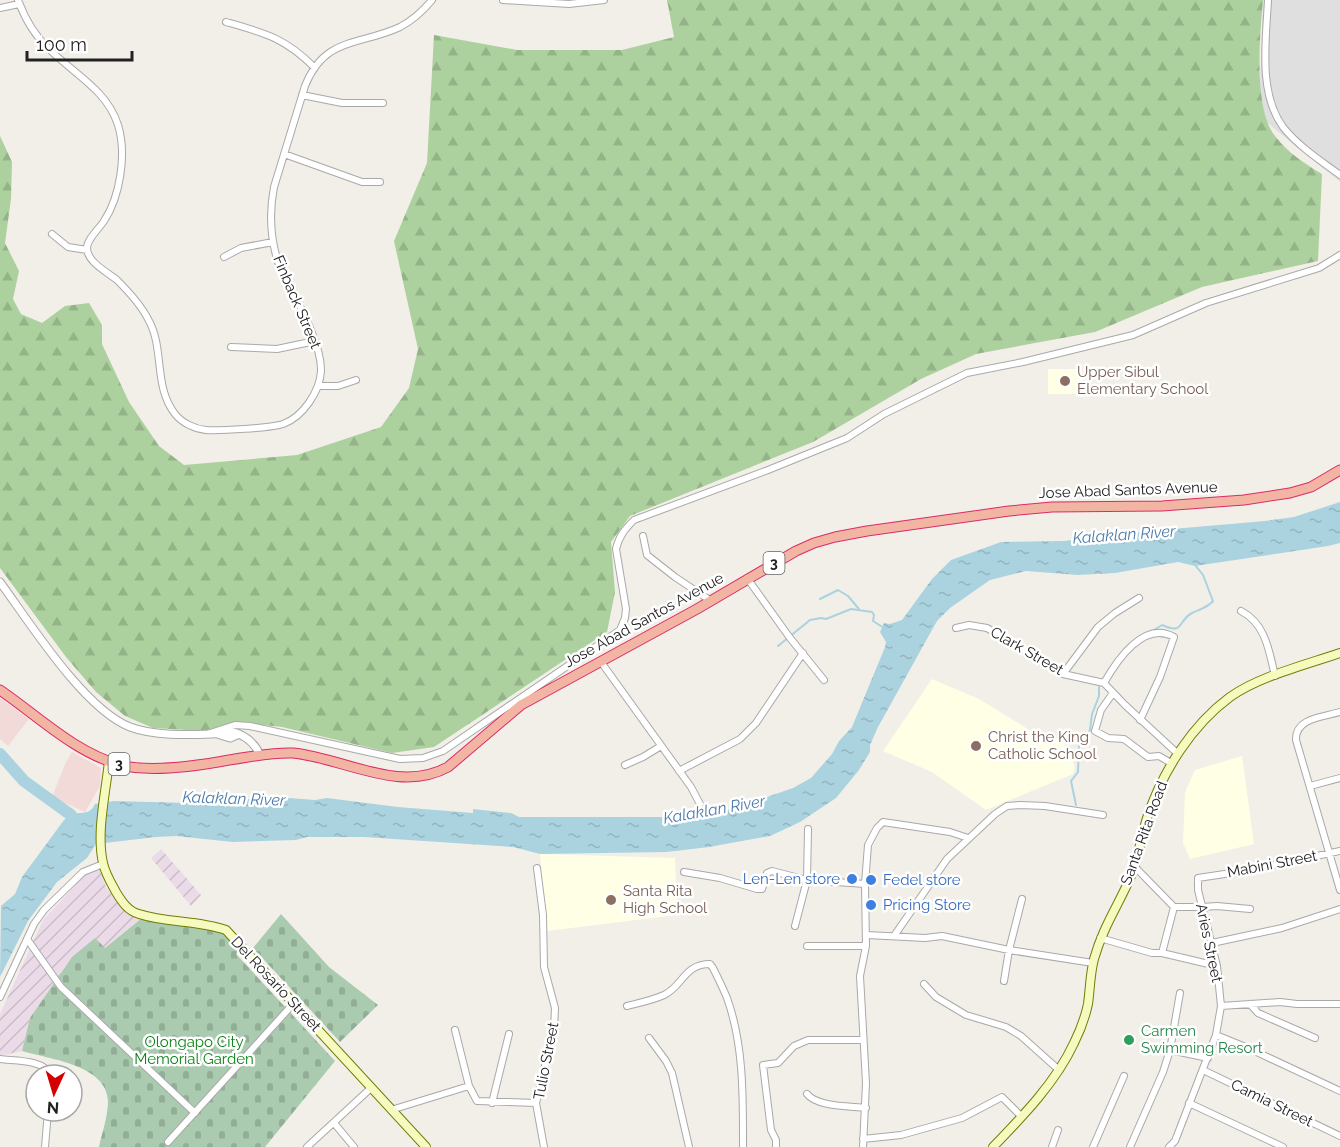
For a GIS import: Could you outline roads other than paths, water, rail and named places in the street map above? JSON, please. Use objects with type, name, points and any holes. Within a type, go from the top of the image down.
[{"type":"highway","name":"Jose Abad Santos Avenue","points":[[0,690],[70,741],[121,765],[180,767],[260,755],[293,753],[318,757],[395,777],[416,778],[435,774],[448,767],[521,705],[796,551],[835,537],[1020,510],[1091,506],[1162,506],[1290,494],[1311,487],[1340,470]]},
{"type":"main road","name":"Santa Rita Road","points":[[993,1147],[1022,1116],[1059,1070],[1082,1024],[1100,938],[1132,874],[1147,815],[1171,763],[1202,723],[1229,698],[1245,688],[1340,653]]},
{"type":"main road","name":"Del Rosario Street","points":[[109,760],[101,848],[103,864],[120,900],[128,909],[150,917],[226,930],[426,1147]]},
{"type":"street","name":"Finback Street","points":[[318,386],[321,373],[320,357],[315,341],[278,262],[273,242],[271,204],[284,154],[310,73],[326,55],[336,48],[410,21],[432,0]]},
{"type":"street","points":[[503,0],[569,4],[604,0]]},
{"type":"street","points":[[1268,0],[1266,67],[1274,108],[1285,130],[1340,175]]},
{"type":"street","points":[[0,8],[19,2],[34,32],[49,50],[100,93],[118,126],[121,145],[118,190],[105,220],[88,243],[87,250],[94,261],[117,281],[149,319],[157,343],[164,391],[174,412],[182,421],[206,430],[284,424],[303,409],[318,386],[338,386],[356,380]]},
{"type":"street","points":[[226,22],[267,33],[281,40],[315,68]]},
{"type":"street","points":[[302,95],[342,103],[383,103]]},
{"type":"street","points":[[284,154],[355,180],[380,182]]},
{"type":"street","points":[[52,234],[68,246],[87,250]]},
{"type":"street","points":[[224,257],[241,248],[273,242]]},
{"type":"street","points":[[206,734],[235,725],[250,726],[399,759],[434,756],[620,630],[626,609],[616,549],[624,530],[634,520],[847,438],[884,414],[967,372],[1023,362],[1125,337],[1206,303],[1319,268],[1340,255]]},
{"type":"street","points":[[231,347],[277,349],[315,341]]},
{"type":"street","points":[[643,537],[647,555],[675,577],[711,600]]},
{"type":"street","points":[[747,578],[790,638],[824,680]]},
{"type":"street","points":[[0,582],[76,683],[120,723],[141,730],[217,734],[230,738],[237,735],[255,744],[260,755]]},
{"type":"street","points":[[1063,674],[1098,627],[1114,613],[1139,598]]},
{"type":"street","points":[[1241,610],[1259,624],[1275,676]]},
{"type":"street","name":"Clark Street","points":[[956,628],[979,625],[1063,674],[1104,683]]},
{"type":"street","points":[[1140,720],[1160,677],[1174,637],[1150,634],[1140,640],[1121,658],[1104,683],[1140,720],[1178,754]]},
{"type":"street","points":[[679,771],[740,739],[756,723],[803,653]]},
{"type":"street","points":[[601,662],[700,804]]},
{"type":"street","points":[[1113,693],[1101,710],[1095,731],[1108,738],[1124,739],[1148,757],[1159,756],[1171,763]]},
{"type":"street","points":[[1340,712],[1307,722],[1299,726],[1295,732],[1340,890]]},
{"type":"street","points":[[625,765],[661,746]]},
{"type":"street","points":[[1310,786],[1340,778]]},
{"type":"street","points":[[894,936],[946,859],[995,813],[1007,806],[1045,806],[1103,815]]},
{"type":"street","points":[[863,1147],[866,1108],[861,976],[867,935],[865,884],[868,845],[883,822],[950,832],[968,838]]},
{"type":"street","points":[[795,926],[807,880],[808,829]]},
{"type":"street","name":"Mabini Street","points":[[1203,876],[1251,870],[1340,850]]},
{"type":"street","points":[[0,997],[34,924],[44,910],[83,872],[103,864]]},
{"type":"street","points":[[1134,866],[1174,907],[1217,906],[1250,909]]},
{"type":"street","name":"Tulio Street","points":[[537,868],[543,915],[544,967],[555,1008],[554,1029],[536,1103],[544,1147]]},
{"type":"street","points":[[684,872],[720,878],[757,889],[762,888],[767,873],[772,871],[807,880],[865,884]]},
{"type":"street","name":"Aries Street","points":[[1169,1147],[1175,1141],[1208,1058],[1216,1035],[1221,1006],[1217,966],[1197,883],[1198,878],[1203,876]]},
{"type":"street","points":[[1004,981],[1022,899]]},
{"type":"street","points":[[1162,953],[1174,907]]},
{"type":"street","points":[[1212,943],[1282,928],[1340,909]]},
{"type":"street","points":[[867,935],[925,938],[942,936],[1009,950],[1093,963]]},
{"type":"street","points":[[1100,938],[1152,953],[1162,953],[1217,966]]},
{"type":"street","points":[[27,939],[61,987],[195,1113]]},
{"type":"street","points":[[807,946],[866,946]]},
{"type":"street","points":[[627,1006],[664,995],[673,989],[685,973],[695,967],[710,964],[727,998],[739,1050],[743,1147]]},
{"type":"street","points":[[924,984],[936,997],[966,1015],[1006,1027],[1021,1036],[1059,1070]]},
{"type":"street","points":[[1130,1147],[1163,1072],[1170,1050],[1180,993]]},
{"type":"street","points":[[1221,1006],[1280,1002],[1340,1004]]},
{"type":"street","points":[[168,1142],[294,1003]]},
{"type":"street","points":[[1250,1004],[1258,1013],[1315,1038]]},
{"type":"street","points":[[455,1030],[469,1086],[477,1101],[536,1103]]},
{"type":"street","points":[[492,1103],[509,1034]]},
{"type":"street","points":[[1216,1035],[1340,1091]]},
{"type":"street","points":[[649,1038],[672,1073],[690,1147]]},
{"type":"street","points":[[776,1147],[769,1120],[763,1065],[778,1063],[794,1046],[808,1040],[863,1040]]},
{"type":"street","points":[[1170,1050],[1208,1058]]},
{"type":"street","points":[[0,1059],[29,1063]]},
{"type":"street","name":"Camia Street","points":[[1203,1070],[1340,1136]]},
{"type":"street","points":[[1093,1147],[1124,1076]]},
{"type":"street","points":[[391,1110],[469,1086]]},
{"type":"street","points":[[307,1147],[371,1088]]},
{"type":"street","points":[[807,1094],[810,1099],[818,1102],[866,1108]]},
{"type":"street","points":[[863,1139],[901,1135],[962,1119],[1002,1097],[1022,1116]]},
{"type":"street","points":[[1189,1103],[1283,1147]]},
{"type":"street","points":[[45,1147],[47,1123]]},
{"type":"street","points":[[334,1123],[354,1147]]},
{"type":"street","points":[[1052,1147],[1058,1130]]},
{"type":"water","name":"Kalaklan River","points":[[1340,502],[1340,543],[1328,546],[1195,566],[1178,562],[1115,573],[1078,575],[1026,571],[990,580],[950,608],[937,621],[878,727],[870,745],[870,752],[859,770],[836,798],[800,822],[770,836],[667,852],[540,854],[513,847],[364,837],[307,837],[296,840],[233,842],[176,836],[96,844],[87,858],[57,882],[28,921],[0,977],[1,906],[15,894],[22,877],[64,820],[73,813],[89,811],[95,804],[114,801],[189,803],[276,797],[315,800],[327,798],[473,813],[473,809],[511,813],[519,817],[682,817],[733,809],[793,788],[811,778],[852,727],[885,647],[886,642],[880,632],[884,623],[890,624],[902,620],[932,579],[951,560],[1001,542],[1064,541],[1265,521],[1294,517]]},
{"type":"waterway","points":[[1151,632],[1162,625],[1178,628],[1187,616],[1213,601],[1203,575],[1195,565]]},
{"type":"waterway","points":[[820,599],[838,590],[848,596],[859,609]]},
{"type":"waterway","points":[[778,646],[810,620],[826,619],[851,609],[872,612],[873,621],[884,628]]},
{"type":"waterway","points":[[1076,805],[1071,781],[1078,772],[1079,746],[1090,730],[1092,714],[1099,696],[1099,687]]},
{"type":"waterway","points":[[0,754],[24,781],[71,815],[76,830]]},
{"type":"place","name":"Upper Sibul Elementary School","points":[[1065,381]]},
{"type":"place","name":"Christ the King Catholic School","points":[[976,746]]},
{"type":"place","name":"Len-Len store","points":[[852,879]]},
{"type":"place","name":"Fedel store","points":[[871,880]]},
{"type":"place","name":"Santa Rita High School","points":[[611,900]]},
{"type":"place","name":"Pricing Store","points":[[871,905]]},
{"type":"place","name":"Carmen Swimming Resort","points":[[1129,1040]]},
{"type":"park label","name":"Olongapo City Memorial Garden","points":[[194,1050]]}]
